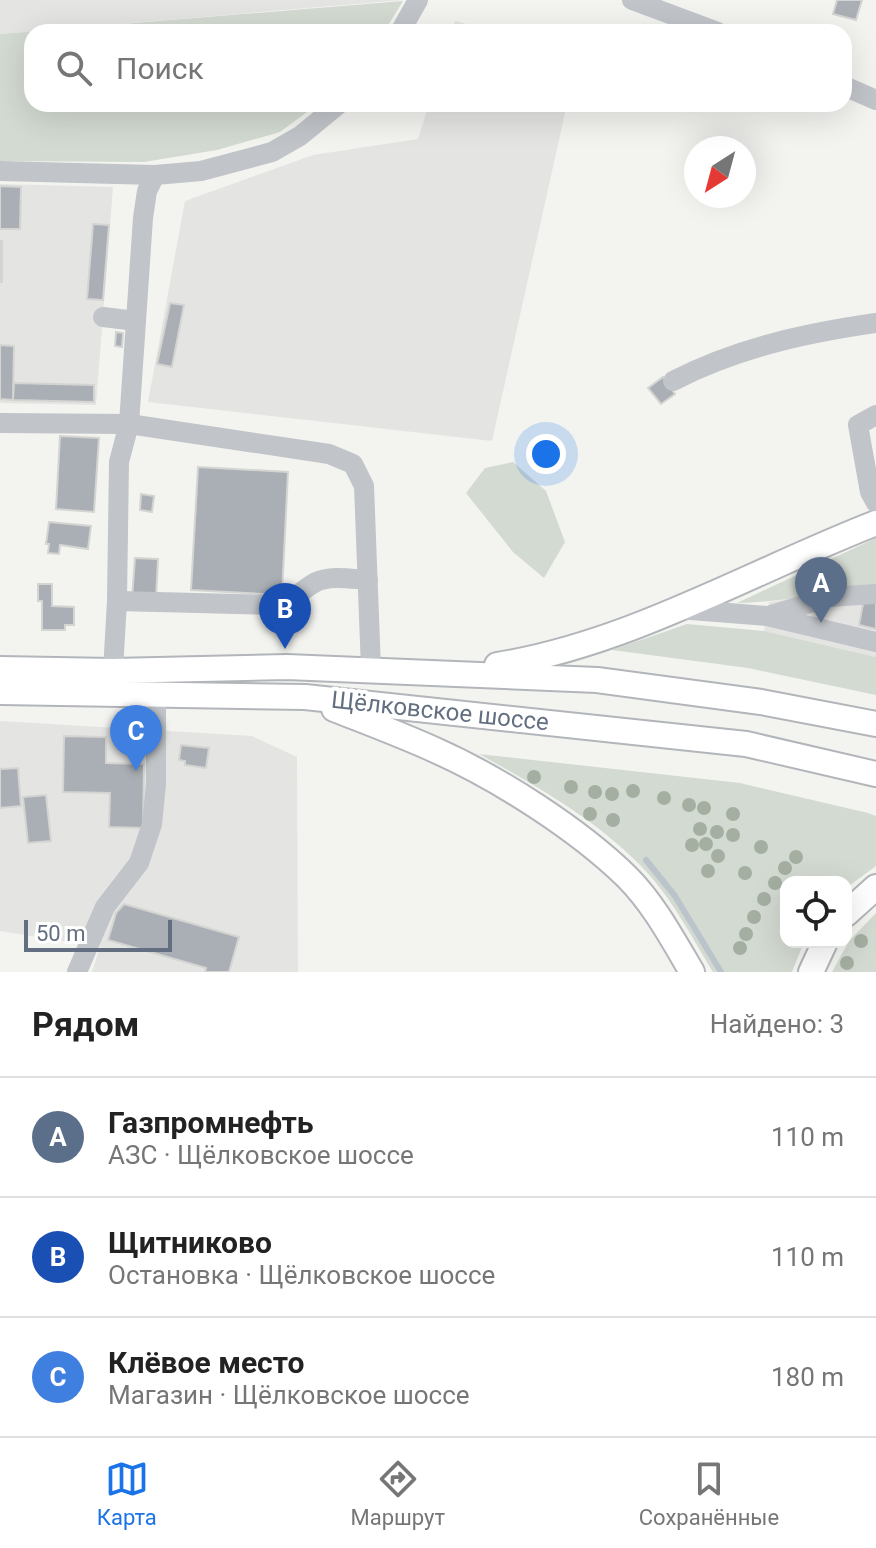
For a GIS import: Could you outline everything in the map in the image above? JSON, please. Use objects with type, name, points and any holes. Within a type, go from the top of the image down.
[{"type":"main road","points":[[449,672],[521,661],[559,651],[678,609],[876,523]]},
{"type":"main road","name":"Щёлковское шоссе","points":[[0,669],[113,671],[274,667],[597,680],[761,702],[876,724]]},
{"type":"main road","name":"Щёлковское шоссе","points":[[0,692],[305,697],[746,744],[876,774]]},
{"type":"main road","points":[[305,697],[437,751],[527,801],[628,878],[655,910],[692,972]]},
{"type":"main road","points":[[852,909],[876,887]]},
{"type":"main road","points":[[811,972],[822,948]]},
{"type":"street","points":[[404,24],[418,0]]},
{"type":"street","points":[[632,0],[696,24]]},
{"type":"street","points":[[852,90],[876,100]]},
{"type":"street","points":[[0,171],[155,175],[201,171],[272,152],[300,136],[329,112]]},
{"type":"street","points":[[113,671],[119,462],[129,424],[143,218],[147,191],[155,175]]},
{"type":"street","points":[[103,317],[136,321]]},
{"type":"street","points":[[673,381],[749,349],[829,330],[876,323]]},
{"type":"street","points":[[876,415],[858,425],[870,492],[876,503]]},
{"type":"street","points":[[0,423],[129,424],[329,454],[353,464],[364,486],[371,669]]},
{"type":"street","points":[[117,601],[278,605],[292,601],[314,582],[330,578],[368,580]]},
{"type":"street","points":[[767,616],[830,597],[876,594]]},
{"type":"street","points":[[678,609],[767,616],[876,642]]},
{"type":"street","points":[[77,972],[105,907],[139,863],[152,824],[156,784],[156,696]]},
{"type":"shaded area","points":[[0,0],[403,0],[119,24],[24,24],[24,32],[0,34]]},
{"type":"shaded area","points":[[403,1],[389,24],[122,24]]},
{"type":"shaded area","points":[[24,32],[24,112],[307,112],[280,132],[217,150],[144,162],[0,161],[0,34]]},
{"type":"shaded area","points":[[426,112],[565,112],[492,441],[148,402],[185,201],[313,155],[418,139]]},
{"type":"shaded area","points":[[0,184],[113,187],[96,405],[0,403]]},
{"type":"shaded area","points":[[513,462],[546,491],[565,542],[544,578],[513,552],[466,493],[485,468]]},
{"type":"shaded area","points":[[876,538],[876,588],[737,603]]},
{"type":"shaded area","points":[[876,588],[876,657],[764,631],[769,602]]},
{"type":"shaded area","points":[[687,624],[764,631],[876,657],[876,695],[748,668],[612,650]]},
{"type":"shaded area","points":[[0,721],[252,736],[297,757],[298,972],[92,972],[100,947],[0,931]]},
{"type":"shaded area","points":[[479,754],[740,783],[868,813],[876,816],[876,866],[852,884],[852,876],[780,876],[780,948],[802,948],[792,972],[713,972],[680,917],[640,865],[604,833]]},
{"type":"shaded area","points":[[876,913],[876,972],[832,972],[845,948],[852,948],[852,938]]},
{"type":"building","points":[[837,0],[862,0],[856,20],[833,14]]},
{"type":"building","points":[[0,186],[21,187],[20,229],[0,229]]},
{"type":"building","points":[[93,224],[109,225],[103,300],[87,299]]},
{"type":"building","points":[[2,241],[2,282],[0,282]]},
{"type":"building","points":[[170,303],[184,305],[172,367],[157,364]]},
{"type":"building","points":[[116,332],[123,333],[122,347],[115,346]]},
{"type":"building","points":[[0,345],[14,346],[13,400],[0,399]]},
{"type":"building","points":[[663,377],[675,394],[661,404],[648,388]]},
{"type":"building","points":[[14,383],[94,385],[94,402],[13,400]]},
{"type":"building","points":[[60,436],[99,438],[94,512],[56,509]]},
{"type":"building","points":[[198,467],[288,472],[282,595],[191,590]]},
{"type":"building","points":[[141,494],[154,496],[152,512],[140,510]]},
{"type":"building","points":[[49,522],[91,526],[88,549],[60,545],[59,554],[48,553]]},
{"type":"building","points":[[135,558],[158,559],[156,599],[132,598]]},
{"type":"building","points":[[38,584],[52,584],[52,606],[74,607],[74,625],[65,625],[65,630],[42,630],[42,601],[38,601]]},
{"type":"building","points":[[864,598],[876,600],[876,629],[859,625]]},
{"type":"building","points":[[64,736],[106,737],[106,763],[144,764],[143,828],[109,827],[110,793],[63,792]]},
{"type":"building","points":[[181,745],[209,748],[206,768],[185,765],[185,761],[179,760]]},
{"type":"building","points":[[18,768],[21,806],[0,808],[0,769]]},
{"type":"building","points":[[46,795],[51,841],[28,843],[23,797]]},
{"type":"building","points":[[124,904],[239,937],[229,972],[205,972],[206,968],[108,940],[116,913]]},
{"type":"waterway","points":[[646,860],[675,896],[721,972]]},
{"type":"place","name":"Газпромнефть","points":[[821,623]]},
{"type":"place","name":"Щитниково","points":[[285,649]]},
{"type":"place","name":"Клёвое место","points":[[136,771]]}]
